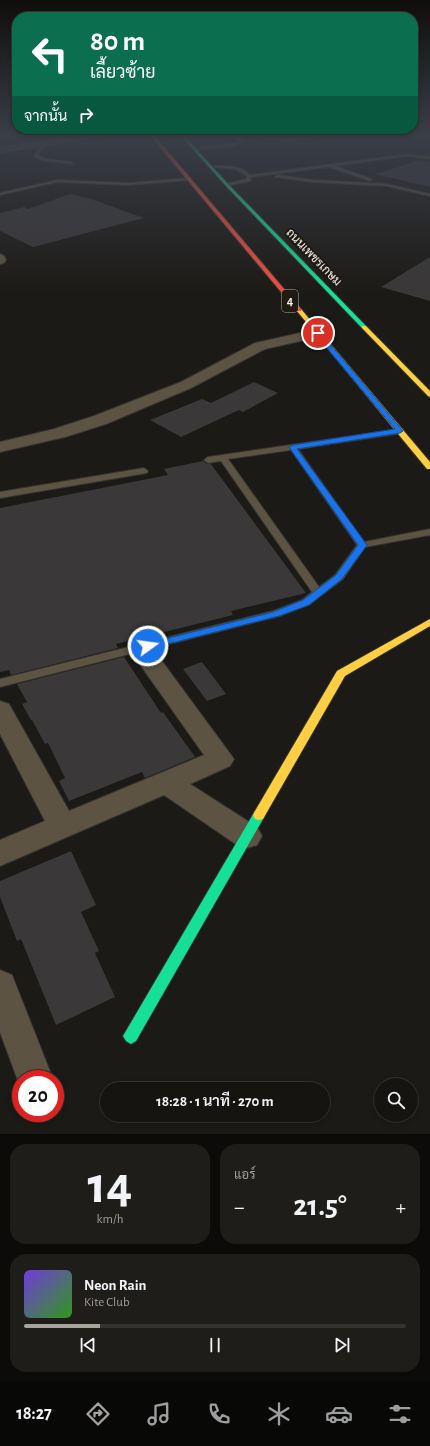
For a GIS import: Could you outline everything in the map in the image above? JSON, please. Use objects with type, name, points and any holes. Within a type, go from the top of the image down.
[{"type":"main road","name":"4","points":[[195,187],[430,467]]},
{"type":"main road","name":"ถนนเพชรเกษม","points":[[229,187],[430,395]]},
{"type":"main road","points":[[130,1036],[341,674],[430,622]]},
{"type":"street","points":[[0,447],[58,433],[100,420],[186,385],[260,346],[318,333]]},
{"type":"street","points":[[0,852],[221,759],[151,663]]},
{"type":"street","points":[[0,710],[62,826]]},
{"type":"street","points":[[166,782],[247,836]]},
{"type":"street","points":[[0,986],[32,1070]]},
{"type":"lane","points":[[0,194],[31,187]]},
{"type":"lane","points":[[395,187],[430,195]]},
{"type":"lane","points":[[208,460],[400,431]]},
{"type":"lane","points":[[293,447],[362,545]]},
{"type":"lane","points":[[223,458],[318,593]]},
{"type":"lane","points":[[0,495],[144,471]]},
{"type":"lane","points":[[0,683],[276,614],[306,602],[339,577],[362,545],[430,532]]},
{"type":"building","points":[[70,194],[91,199],[144,218],[33,247],[0,231],[0,213],[24,207],[28,209]]},
{"type":"building","points":[[430,257],[430,301],[381,287]]},
{"type":"building","points":[[254,382],[278,393],[243,412],[239,410],[181,437],[150,420],[202,399],[211,403]]},
{"type":"building","points":[[203,461],[207,464],[211,464],[306,593],[231,611],[233,615],[116,644],[118,648],[11,675],[9,670],[0,672],[0,508],[168,475],[164,469]]},
{"type":"building","points":[[124,657],[161,713],[163,712],[195,757],[145,778],[142,772],[69,801],[59,781],[65,778],[48,743],[45,744],[22,704],[27,702],[17,684]]},
{"type":"building","points":[[202,662],[226,694],[207,701],[183,669]]},
{"type":"building","points":[[71,851],[96,905],[81,912],[99,951],[95,953],[115,997],[56,1025],[21,939],[17,941],[0,897],[0,881]]},
{"type":"traffic: fast","points":[[229,187],[364,327]]},
{"type":"traffic: fast","points":[[131,1036],[259,815]]},
{"type":"traffic: slow","points":[[299,310],[430,467]]},
{"type":"traffic: slow","points":[[364,327],[430,395]]},
{"type":"traffic: slow","points":[[259,815],[341,674],[430,622]]},
{"type":"traffic: jam","points":[[196,187],[299,310]]},
{"type":"route","points":[[148,646],[276,614],[306,602],[339,577],[362,545],[293,447],[400,431],[318,333]]}]
